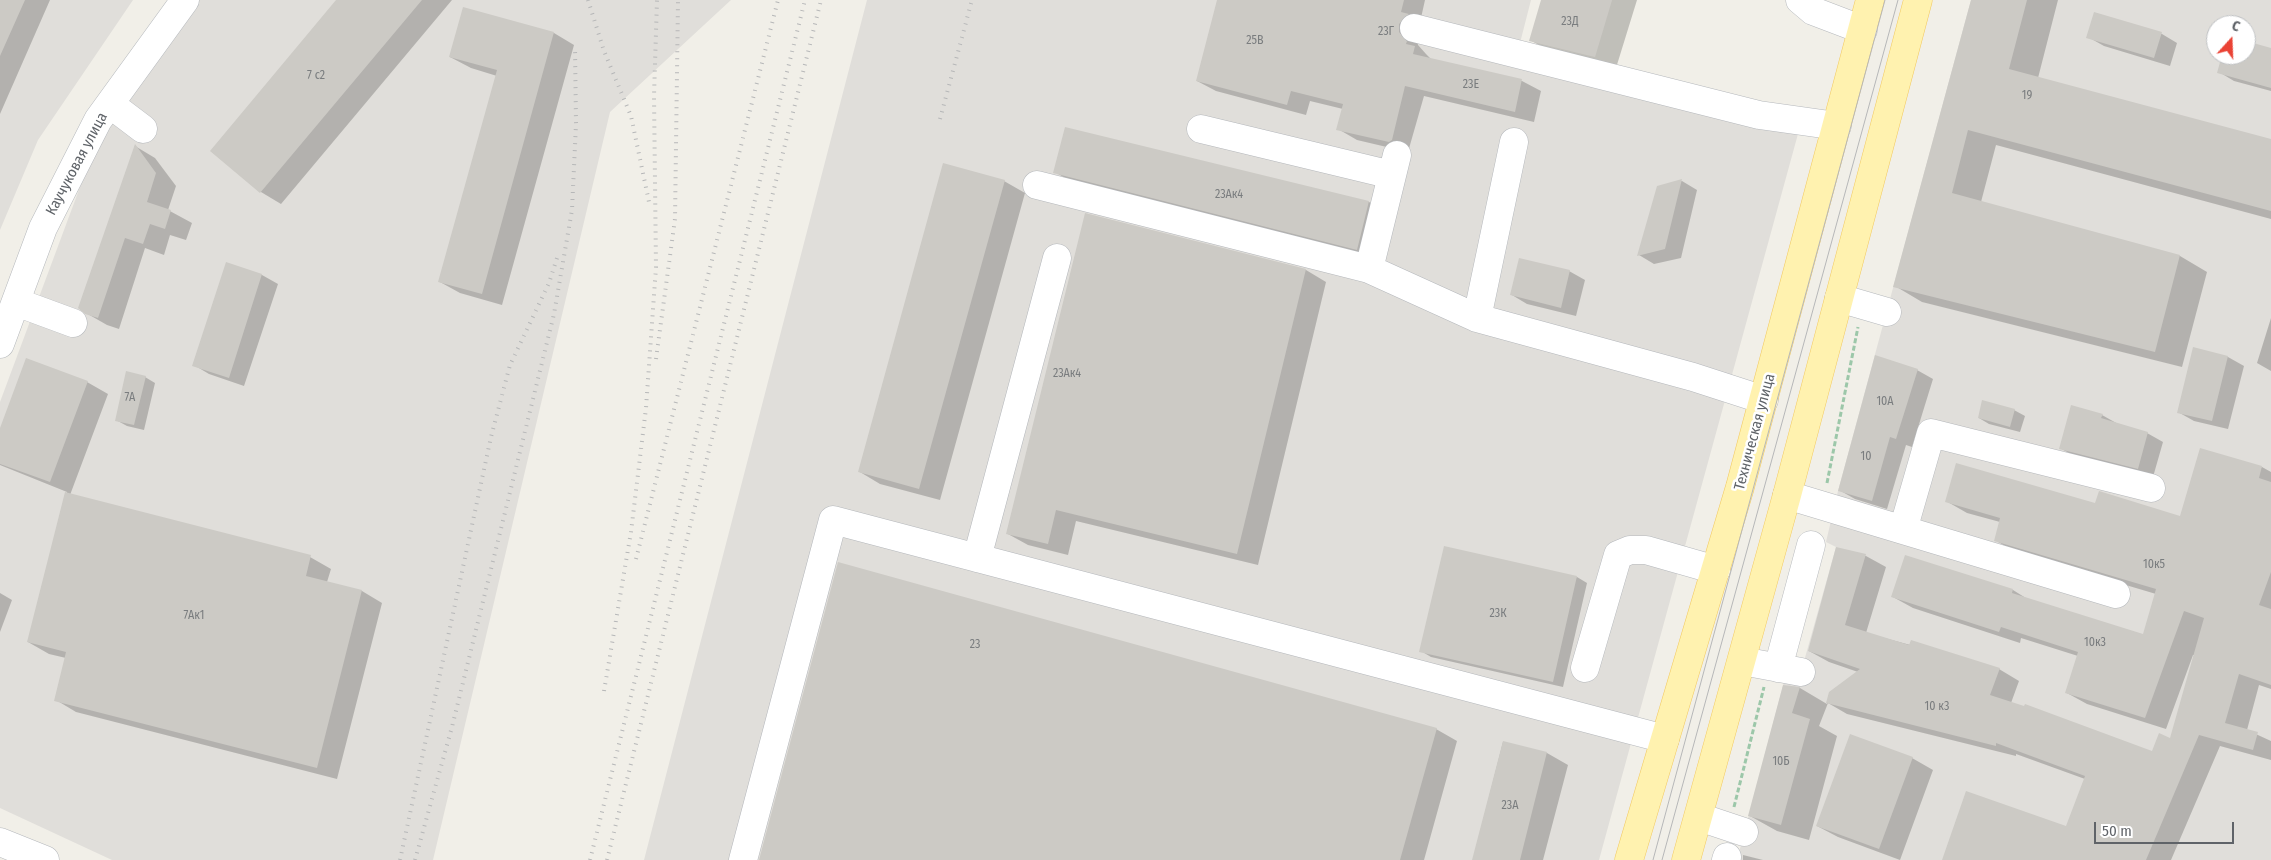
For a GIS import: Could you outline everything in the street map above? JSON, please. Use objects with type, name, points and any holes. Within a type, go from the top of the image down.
[{"type":"main road","name":"Техническая улица","points":[[1629,860],[1716,570],[1764,400],[1870,0]]},
{"type":"main road","points":[[1686,860],[1787,495],[1863,304],[1918,0]]},
{"type":"street","name":"Каучуковая улица","points":[[0,344],[43,228],[98,120],[185,0]]},
{"type":"street","points":[[1800,0],[1813,11],[1863,30]]},
{"type":"street","points":[[1414,28],[1759,115],[1837,126]]},
{"type":"street","points":[[1767,97],[1794,120]]},
{"type":"street","points":[[110,104],[142,129]]},
{"type":"street","points":[[1201,130],[1395,165],[1369,269]]},
{"type":"street","points":[[1477,318],[1514,142]]},
{"type":"street","points":[[1037,185],[1369,269],[1477,318],[1693,377],[1764,400]]},
{"type":"street","points":[[977,558],[1057,258]]},
{"type":"street","points":[[16,302],[73,323]]},
{"type":"street","points":[[1903,530],[1931,433],[2151,488]]},
{"type":"street","points":[[1787,495],[2116,594]]},
{"type":"street","points":[[744,860],[833,520],[1665,739]]},
{"type":"street","points":[[1742,661],[1783,669],[1811,545]]},
{"type":"street","points":[[1584,668],[1618,555],[1630,550],[1646,550],[1716,570]]},
{"type":"street","points":[[1699,817],[1738,830]]},
{"type":"street","points":[[0,842],[44,860]]},
{"type":"path","points":[[1821,505],[1863,304]]},
{"type":"path","points":[[1738,830],[1735,804],[1783,669]]},
{"type":"shaded area","points":[[0,0],[133,0],[38,140],[0,230]]},
{"type":"shaded area","points":[[197,0],[731,0],[610,112],[433,860],[112,860],[0,808],[0,402],[99,136]]},
{"type":"shaded area","points":[[867,0],[1531,0],[1520,43],[1804,112],[1599,860],[644,860]]},
{"type":"shaded area","points":[[1971,0],[2271,0],[2271,860],[1737,860],[1785,678],[1801,672],[1836,547],[1826,542],[1838,491]]},
{"type":"building","points":[[0,0],[25,0],[0,56]]},
{"type":"building","points":[[336,0],[422,0],[260,193],[210,151]]},
{"type":"building","points":[[1217,0],[1404,0],[1401,12],[1409,14],[1399,24],[1399,32],[1407,41],[1406,44],[1415,46],[1413,54],[1522,79],[1515,112],[1405,86],[1392,140],[1389,142],[1336,130],[1343,104],[1291,91],[1287,105],[1196,81]]},
{"type":"building","points":[[1541,0],[1612,0],[1595,57],[1529,41]]},
{"type":"building","points":[[1971,0],[2027,0],[2009,69],[2271,139],[2271,211],[1968,130],[1952,193],[2180,255],[2155,352],[1893,287]]},
{"type":"building","points":[[463,7],[554,32],[482,294],[438,282],[497,70],[449,57]]},
{"type":"building","points":[[2094,12],[2162,32],[2154,58],[2086,38]]},
{"type":"building","points":[[2256,44],[2271,48],[2271,88],[2217,73],[2219,65],[2256,65]]},
{"type":"building","points":[[1065,127],[1369,201],[1357,250],[1053,173]]},
{"type":"building","points":[[135,144],[156,173],[147,202],[171,210],[165,229],[150,224],[143,244],[125,238],[98,318],[85,314],[78,308]]},
{"type":"building","points":[[943,163],[1005,180],[919,489],[858,472]]},
{"type":"building","points":[[1682,179],[1665,249],[1637,256],[1657,186]]},
{"type":"building","points":[[1085,213],[1306,269],[1237,554],[1056,510],[1048,544],[1006,534]]},
{"type":"building","points":[[1519,258],[1570,270],[1561,308],[1510,295]]},
{"type":"building","points":[[226,262],[262,274],[229,378],[192,366]]},
{"type":"building","points":[[2193,347],[2228,356],[2212,421],[2177,413]]},
{"type":"building","points":[[1875,355],[1918,369],[1896,439],[1890,437],[1872,501],[1838,491]]},
{"type":"building","points":[[26,358],[88,381],[50,482],[0,464],[0,428]]},
{"type":"building","points":[[126,371],[146,376],[134,425],[115,421]]},
{"type":"building","points":[[1982,400],[2015,409],[2010,427],[1978,418]]},
{"type":"building","points":[[2071,405],[2103,414],[2101,418],[2148,432],[2138,469],[2059,449]]},
{"type":"building","points":[[2200,448],[2262,466],[2259,478],[2271,482],[2271,572],[2259,605],[2271,609],[2271,685],[2239,674],[2225,723],[2258,732],[2253,750],[2199,735],[2146,860],[1942,860],[1966,791],[2066,826],[2085,776],[1996,743],[1996,746],[1826,703],[1829,692],[1860,669],[1808,651],[1836,547],[1866,554],[1845,625],[1909,645],[1911,640],[2000,668],[1990,695],[2024,706],[2025,704],[2152,751],[2159,733],[2170,738],[2204,618],[2184,611],[2145,718],[2065,693],[2078,652],[2001,627],[1999,632],[1891,597],[1905,555],[2013,589],[2012,593],[2143,634],[2156,589],[1994,541],[2000,518],[1945,502],[1956,463],[2095,503],[2099,491],[2180,516]]},
{"type":"building","points":[[65,492],[311,555],[306,576],[362,590],[317,768],[54,701],[66,652],[27,642]]},
{"type":"building","points":[[1444,546],[1577,576],[1553,682],[1419,652]]},
{"type":"building","points":[[838,562],[1437,728],[1400,860],[759,860]]},
{"type":"building","points":[[1783,685],[1800,687],[1792,713],[1810,719],[1781,825],[1748,816]]},
{"type":"building","points":[[1850,734],[1913,757],[1879,849],[1816,826]]},
{"type":"building","points":[[1503,741],[1547,752],[1520,860],[1472,860]]},
{"type":"tram line","points":[[1653,860],[1885,0]]},
{"type":"tram line","points":[[1662,860],[1898,0]]},
{"type":"railway","points":[[588,0],[604,51],[631,116],[649,202]]},
{"type":"railway","points":[[604,691],[631,532],[646,408],[656,267],[654,96],[657,0]]},
{"type":"railway","points":[[656,359],[675,219],[678,0]]},
{"type":"railway","points":[[636,559],[778,0]]},
{"type":"railway","points":[[590,860],[805,0]]},
{"type":"railway","points":[[607,860],[821,0]]},
{"type":"railway","points":[[940,119],[972,0]]},
{"type":"railway","points":[[415,860],[452,727],[554,314],[572,210],[576,124],[575,48]]},
{"type":"railway","points":[[400,860],[491,437],[510,365],[549,283],[558,255]]}]
